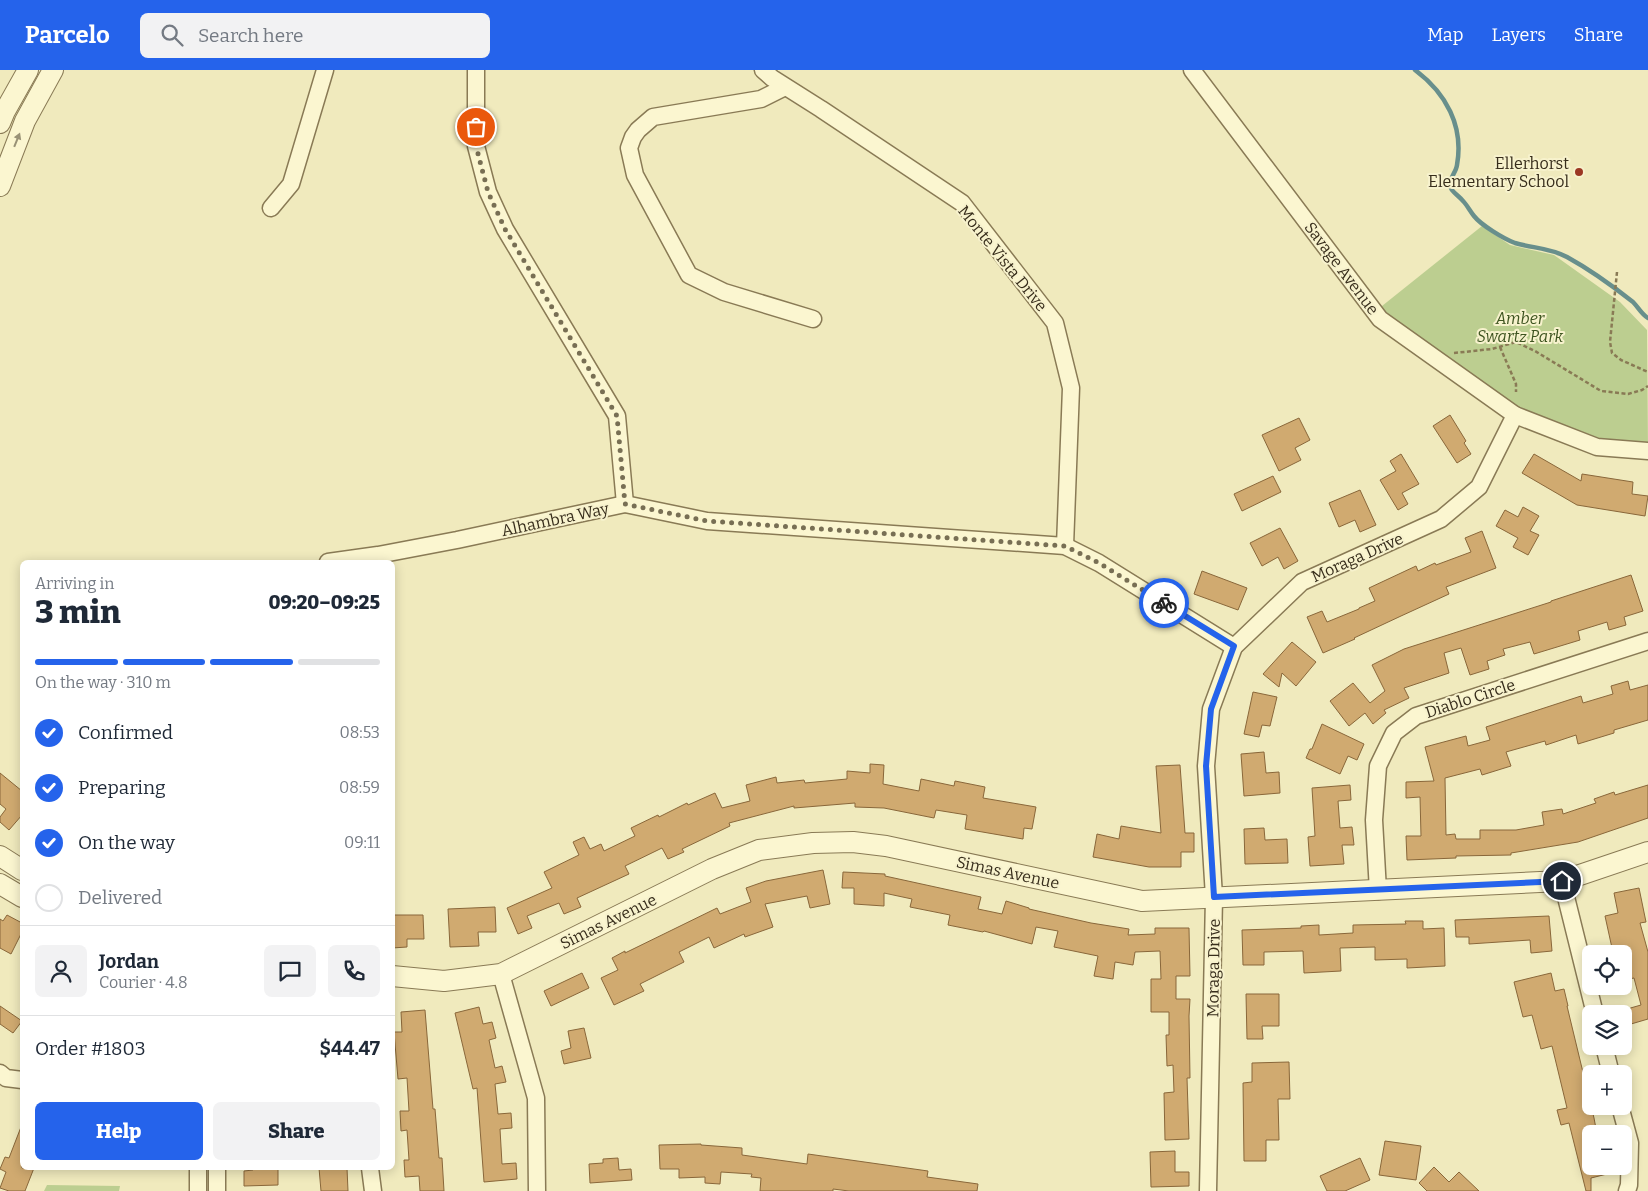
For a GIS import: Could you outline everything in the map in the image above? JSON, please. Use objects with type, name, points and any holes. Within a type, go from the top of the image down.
[{"type":"street","points":[[0,123],[28,70]]},
{"type":"street","points":[[0,186],[25,120],[53,70]]},
{"type":"street","points":[[271,208],[291,184],[325,70]]},
{"type":"street","points":[[476,70],[476,146],[488,192],[505,229],[617,416],[625,504]]},
{"type":"street","name":"Monte Vista Drive","points":[[763,70],[772,78],[829,114],[962,204],[1055,323],[1071,388],[1065,546]]},
{"type":"street","name":"Savage Avenue","points":[[1192,70],[1380,319],[1515,415],[1597,446],[1648,451]]},
{"type":"street","points":[[785,86],[761,99],[653,117],[638,130],[629,148],[635,175],[689,275],[724,292],[813,319]]},
{"type":"street","name":"Moraga Drive","points":[[1208,1191],[1214,897],[1206,766],[1211,709],[1234,646],[1302,582],[1441,519],[1479,487],[1515,415]]},
{"type":"street","name":"Alhambra Way","points":[[342,560],[457,540],[625,504],[707,521],[1065,546],[1099,563],[1234,646]]},
{"type":"street","name":"Diablo Circle","points":[[1378,890],[1374,820],[1378,766],[1394,733],[1416,716],[1648,641]]},
{"type":"street","name":"Simas Avenue","points":[[395,976],[444,981],[501,974],[712,870],[759,850],[813,843],[853,842],[886,846],[1142,901],[1562,881],[1648,852]]},
{"type":"street","points":[[0,856],[20,869]]},
{"type":"street","points":[[1562,881],[1593,1005]]},
{"type":"street","points":[[0,884],[20,896]]},
{"type":"street","points":[[501,974],[536,1098],[537,1191]]},
{"type":"street","points":[[2,1080],[20,1080]]},
{"type":"street","points":[[1622,1115],[1630,1144],[1629,1185],[1627,1191]]},
{"type":"street","points":[[198,1170],[198,1191]]},
{"type":"street","points":[[217,1170],[217,1191]]},
{"type":"street","points":[[370,1170],[373,1191]]},
{"type":"path","points":[[1617,272],[1610,342],[1612,353],[1616,357],[1648,372]]},
{"type":"path","points":[[1435,358],[1440,354],[1500,347],[1516,342],[1601,391],[1628,394],[1648,386]]},
{"type":"path","points":[[1500,347],[1516,384],[1516,392]]},
{"type":"green space","name":"Amber Swartz Park","points":[[1482,226],[1510,245],[1554,255],[1620,302],[1647,330],[1648,451],[1603,443],[1520,414],[1377,310]]},
{"type":"green space","points":[[47,1185],[120,1186],[119,1191],[44,1191]]},
{"type":"building","points":[[1450,415],[1466,441],[1464,443],[1471,454],[1457,463],[1433,426]]},
{"type":"building","points":[[1299,418],[1310,440],[1295,448],[1301,460],[1279,471],[1262,435]]},
{"type":"building","points":[[1401,454],[1419,484],[1402,493],[1408,504],[1398,510],[1380,480],[1396,471],[1390,461]]},
{"type":"building","points":[[1534,454],[1581,481],[1582,474],[1633,482],[1632,494],[1648,496],[1645,516],[1577,505],[1522,473]]},
{"type":"building","points":[[1273,476],[1281,492],[1242,511],[1234,494]]},
{"type":"building","points":[[1360,490],[1376,525],[1360,532],[1355,520],[1339,527],[1329,503]]},
{"type":"building","points":[[1523,507],[1539,516],[1530,531],[1539,535],[1528,555],[1513,547],[1518,538],[1496,526],[1505,510],[1518,517]]},
{"type":"building","points":[[1280,528],[1298,561],[1284,569],[1278,557],[1262,566],[1250,543]]},
{"type":"building","points":[[1482,531],[1496,568],[1446,587],[1449,594],[1323,653],[1307,617],[1322,611],[1327,622],[1359,609],[1375,601],[1369,588],[1416,566],[1418,571],[1435,563],[1436,565],[1471,552],[1465,538]]},
{"type":"building","points":[[1202,571],[1247,588],[1238,610],[1194,594]]},
{"type":"building","points":[[1631,575],[1643,611],[1624,617],[1626,625],[1609,630],[1607,622],[1578,631],[1580,640],[1534,654],[1530,642],[1503,649],[1505,655],[1487,661],[1489,669],[1470,675],[1461,648],[1444,653],[1449,673],[1404,688],[1409,698],[1384,710],[1386,713],[1373,724],[1365,713],[1349,726],[1330,701],[1353,683],[1370,703],[1385,691],[1372,665],[1404,649]]},
{"type":"building","points":[[1292,642],[1316,662],[1296,686],[1282,673],[1279,687],[1263,674]]},
{"type":"building","points":[[1628,681],[1630,690],[1648,685],[1648,720],[1614,730],[1614,733],[1578,744],[1576,735],[1546,745],[1545,741],[1506,752],[1511,766],[1482,775],[1480,769],[1445,778],[1446,835],[1455,834],[1456,839],[1480,839],[1480,830],[1516,830],[1544,825],[1542,812],[1562,809],[1563,814],[1596,803],[1594,799],[1614,792],[1615,795],[1648,785],[1648,818],[1578,842],[1511,853],[1511,855],[1456,856],[1456,858],[1407,860],[1406,836],[1421,836],[1420,797],[1406,798],[1406,782],[1434,781],[1425,747],[1466,736],[1468,746],[1490,740],[1486,727],[1581,696],[1583,703],[1613,694],[1611,686]]},
{"type":"building","points":[[1253,692],[1277,697],[1270,726],[1262,725],[1259,737],[1244,734]]},
{"type":"building","points":[[1322,724],[1364,744],[1357,760],[1348,756],[1340,774],[1306,758],[1310,749],[1312,749]]},
{"type":"building","points":[[1264,752],[1266,773],[1279,772],[1280,793],[1244,796],[1241,754]]},
{"type":"building","points":[[870,764],[884,765],[883,784],[919,791],[921,779],[954,786],[955,781],[985,787],[983,798],[1036,807],[1032,829],[1024,828],[1023,839],[965,829],[967,815],[936,810],[934,818],[884,808],[855,807],[855,803],[794,808],[794,806],[729,823],[730,826],[682,849],[684,852],[668,859],[662,848],[625,866],[629,874],[577,898],[581,907],[564,914],[559,903],[527,916],[532,928],[518,934],[507,908],[552,888],[544,872],[579,855],[573,842],[584,837],[590,849],[601,844],[604,851],[635,836],[631,828],[658,815],[659,817],[687,803],[688,805],[715,793],[722,808],[750,801],[746,785],[776,777],[777,783],[804,780],[805,783],[847,779],[847,771],[870,773]]},
{"type":"building","points":[[1180,765],[1185,833],[1194,833],[1194,852],[1181,852],[1181,867],[1149,867],[1093,857],[1097,834],[1119,839],[1121,826],[1161,833],[1156,766]]},
{"type":"building","points":[[0,773],[20,789],[20,817],[9,830],[0,822],[0,817],[6,809],[0,804]]},
{"type":"building","points":[[1350,785],[1351,800],[1338,801],[1340,828],[1352,827],[1354,845],[1342,845],[1344,864],[1310,866],[1308,837],[1315,836],[1312,788]]},
{"type":"building","points":[[1264,828],[1265,840],[1287,839],[1288,863],[1245,864],[1244,829]]},
{"type":"building","points":[[823,870],[830,904],[810,908],[807,896],[765,904],[773,927],[745,937],[744,934],[714,948],[709,937],[679,952],[684,962],[640,984],[644,991],[614,1005],[601,978],[618,970],[612,958],[717,908],[720,914],[751,902],[746,888],[766,881]]},
{"type":"building","points":[[843,872],[885,874],[885,876],[981,897],[978,909],[1002,914],[1006,901],[1029,909],[1091,923],[1129,929],[1128,935],[1155,934],[1155,928],[1189,928],[1190,976],[1176,976],[1176,999],[1190,999],[1190,1078],[1187,1078],[1189,1139],[1165,1140],[1164,1093],[1174,1092],[1173,1065],[1167,1066],[1166,1035],[1169,1035],[1169,1012],[1151,1012],[1151,979],[1161,979],[1160,951],[1135,952],[1133,965],[1115,962],[1113,979],[1094,976],[1098,956],[1054,947],[1058,931],[1036,927],[1032,944],[984,931],[948,925],[950,915],[910,907],[912,899],[884,893],[884,906],[854,904],[854,888],[842,888]]},
{"type":"building","points":[[1639,888],[1646,922],[1640,923],[1648,952],[1648,1019],[1632,1024],[1632,1008],[1641,1005],[1634,978],[1632,978],[1632,945],[1611,945],[1605,916],[1618,913],[1614,893]]},
{"type":"building","points":[[495,907],[496,932],[478,932],[479,946],[450,947],[448,909]]},
{"type":"building","points":[[7,915],[20,922],[20,936],[11,954],[0,948],[0,919],[3,921]]},
{"type":"building","points":[[395,915],[423,915],[424,939],[407,939],[407,947],[395,948]]},
{"type":"building","points":[[1549,916],[1552,951],[1531,953],[1530,940],[1469,944],[1469,937],[1456,937],[1455,920]]},
{"type":"building","points":[[1405,921],[1423,921],[1423,929],[1444,928],[1445,966],[1407,968],[1407,959],[1375,960],[1375,947],[1340,948],[1341,971],[1304,973],[1303,951],[1264,952],[1264,965],[1243,965],[1242,930],[1301,928],[1301,926],[1319,925],[1319,935],[1353,933],[1353,925],[1406,924]]},
{"type":"building","points":[[582,973],[589,988],[551,1006],[544,991]]},
{"type":"building","points":[[1551,973],[1555,991],[1564,989],[1582,1068],[1582,1115],[1593,1115],[1595,1125],[1582,1125],[1582,1175],[1569,1123],[1561,1125],[1557,1110],[1567,1108],[1552,1046],[1541,1049],[1532,1015],[1523,1017],[1514,982]]},
{"type":"building","points":[[1246,994],[1279,994],[1279,1026],[1262,1026],[1263,1039],[1247,1039]]},
{"type":"building","points":[[0,1006],[20,1020],[20,1024],[13,1033],[0,1024]]},
{"type":"building","points":[[479,1007],[483,1024],[492,1022],[496,1038],[489,1040],[495,1068],[502,1066],[506,1082],[495,1084],[498,1114],[511,1113],[512,1128],[500,1129],[502,1164],[516,1163],[517,1179],[484,1182],[477,1088],[473,1089],[455,1013]]},
{"type":"building","points":[[425,1010],[433,1109],[435,1109],[439,1158],[442,1158],[444,1191],[420,1191],[419,1176],[405,1177],[404,1160],[409,1160],[407,1130],[401,1131],[400,1111],[409,1111],[407,1078],[398,1079],[395,1044],[395,1032],[402,1032],[401,1012]]},
{"type":"building","points":[[584,1028],[591,1058],[564,1064],[561,1051],[571,1048],[568,1031]]},
{"type":"building","points":[[1289,1062],[1290,1099],[1278,1099],[1279,1140],[1266,1140],[1266,1161],[1244,1161],[1243,1083],[1252,1082],[1252,1063]]},
{"type":"building","points":[[20,1130],[20,1170],[33,1170],[25,1191],[9,1191],[0,1188],[6,1172],[0,1169],[5,1157],[9,1158]]},
{"type":"building","points":[[1385,1141],[1421,1146],[1416,1180],[1379,1175]]},
{"type":"building","points":[[701,1144],[742,1148],[742,1155],[807,1164],[808,1154],[928,1171],[927,1177],[978,1184],[977,1191],[849,1191],[833,1189],[833,1191],[760,1191],[761,1178],[751,1177],[752,1174],[721,1172],[720,1184],[705,1183],[705,1177],[679,1178],[679,1169],[660,1169],[659,1145]]},
{"type":"building","points":[[1175,1151],[1175,1172],[1189,1172],[1189,1186],[1151,1187],[1150,1152]]},
{"type":"building","points":[[618,1158],[619,1170],[631,1169],[632,1180],[590,1183],[589,1164],[603,1163],[603,1159]]},
{"type":"building","points":[[1360,1158],[1370,1180],[1345,1191],[1327,1191],[1320,1176]]},
{"type":"building","points":[[1434,1167],[1449,1182],[1459,1172],[1479,1191],[1427,1191],[1419,1183]]},
{"type":"building","points":[[278,1170],[278,1185],[244,1186],[244,1171]]},
{"type":"building","points":[[319,1170],[347,1170],[348,1191],[321,1191]]},
{"type":"building","points":[[1582,1175],[1603,1175],[1591,1178],[1591,1191],[1586,1191]]},
{"type":"waterway","points":[[1415,70],[1436,89],[1450,111],[1458,137],[1457,165],[1450,186],[1477,220],[1510,241],[1555,252],[1575,261],[1626,296],[1648,318]]},
{"type":"way so far","points":[[476,127],[476,146],[488,192],[505,229],[617,416],[625,504],[707,521],[1065,546],[1099,563],[1164,603]]},
{"type":"place","name":"Ellerhorst Elementary School","points":[[1579,172]]},
{"type":"route","points":[[1164,603],[1234,646],[1211,709],[1206,766],[1214,897],[1562,881]]}]
